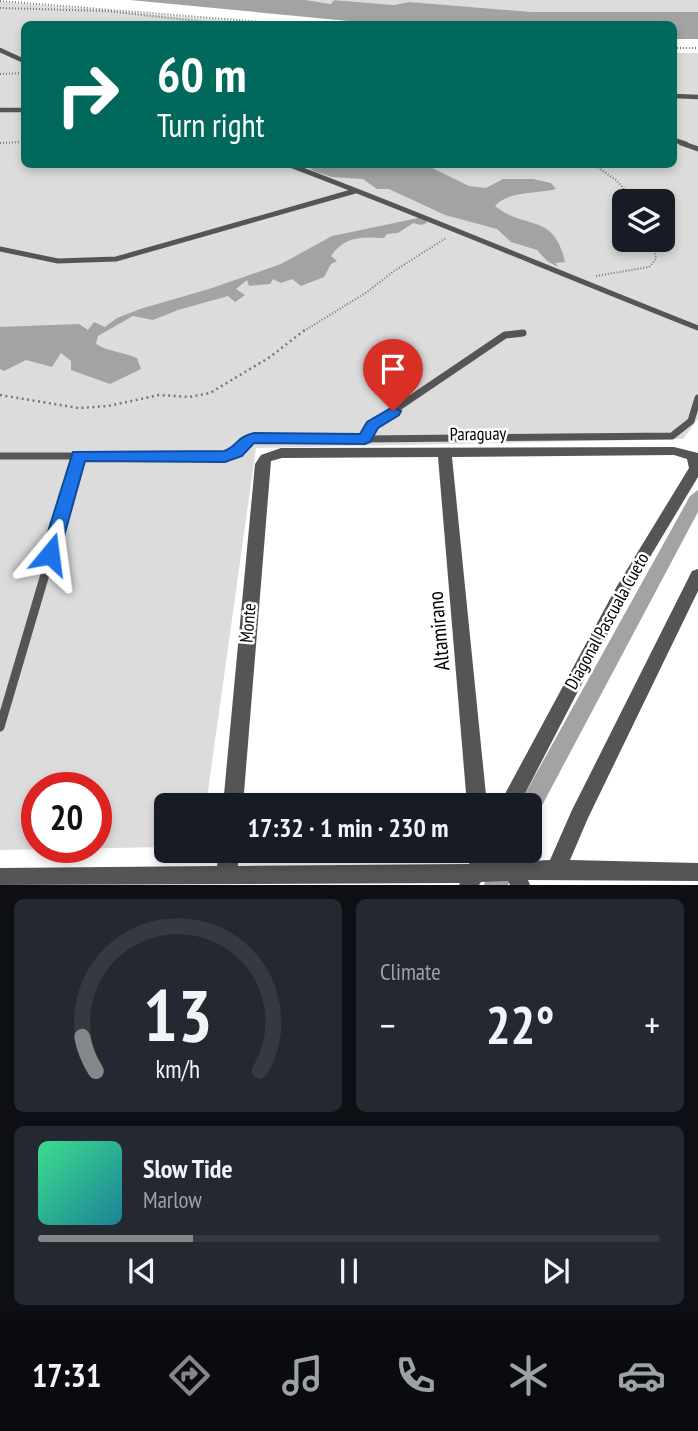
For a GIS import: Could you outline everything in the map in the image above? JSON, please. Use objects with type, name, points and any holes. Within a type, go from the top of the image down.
[{"type":"street","name":"Paraguay","points":[[281,453],[674,451]]},
{"type":"street","name":"Diagonal Pascuala Cueto","points":[[515,793],[619,595],[695,468],[693,456],[674,451]]},
{"type":"street","name":"Monte","points":[[234,793],[262,464],[266,458],[281,453]]},
{"type":"street","name":"Altamirano","points":[[445,454],[476,793]]},
{"type":"street","points":[[565,875],[579,816],[698,575]]},
{"type":"street","points":[[227,875],[228,863]]},
{"type":"street","points":[[0,878],[227,875],[476,877],[698,872]]},
{"type":"lane","points":[[0,50],[21,60]]},
{"type":"lane","points":[[677,96],[698,97]]},
{"type":"lane","points":[[0,110],[21,110]]},
{"type":"lane","points":[[677,141],[698,149]]},
{"type":"lane","points":[[297,168],[419,214],[460,234],[698,328]]},
{"type":"lane","points":[[0,249],[41,260],[95,262],[117,259],[356,191]]},
{"type":"lane","points":[[365,439],[372,425],[505,335],[523,333]]},
{"type":"lane","points":[[0,456],[225,456],[236,453],[246,440],[254,438],[672,436],[690,424],[696,414],[698,398]]},
{"type":"lane","points":[[0,727],[79,456]]},
{"type":"path","points":[[0,1],[249,21]]},
{"type":"path","points":[[0,8],[107,11],[197,21]]},
{"type":"path","points":[[677,48],[698,48]]},
{"type":"path","points":[[0,74],[21,73]]},
{"type":"path","points":[[0,143],[21,142]]},
{"type":"path","points":[[599,168],[624,189]]},
{"type":"path","points":[[0,395],[86,408],[159,395],[189,397],[210,393],[270,357],[311,325],[367,292],[394,271],[446,238],[460,234]]},
{"type":"path","points":[[572,278],[615,275],[649,267],[656,258],[655,252]]},
{"type":"shaded area","points":[[130,0],[306,0],[331,4],[334,0],[394,5],[409,2],[533,12],[698,12],[698,39],[677,39],[677,21],[349,21]]},
{"type":"shaded area","points":[[306,0],[334,0],[332,4]]},
{"type":"shaded area","points":[[334,0],[698,0],[698,12],[533,12],[409,2],[394,5]]},
{"type":"shaded area","points":[[0,2],[235,21],[21,21],[21,168],[677,168],[677,53],[698,53],[698,419],[683,439],[256,448],[208,793],[154,793],[154,847],[112,848],[112,772],[21,772],[21,850],[0,850]]},
{"type":"shaded area","points":[[310,168],[432,168],[469,186],[486,188],[503,179],[533,179],[551,183],[556,189],[515,195],[495,206],[506,214],[546,229],[560,246],[565,262],[555,263],[558,267],[547,261],[537,250],[511,242],[497,229],[445,215],[389,189],[377,189],[363,179],[332,177]]},
{"type":"shaded area","points":[[423,217],[427,223],[413,223],[398,233],[387,234],[384,238],[348,241],[331,256],[337,261],[331,264],[324,277],[301,286],[292,279],[281,283],[273,279],[270,284],[249,286],[247,280],[236,289],[245,295],[235,302],[228,296],[153,320],[133,316],[98,336],[96,344],[137,358],[141,369],[110,384],[71,370],[71,361],[61,353],[52,367],[26,360],[4,371],[0,369],[0,327],[79,324],[88,330],[94,322],[105,327],[117,318],[140,309],[281,264],[332,236]]},
{"type":"waterway","points":[[537,793],[698,496]]},
{"type":"waterway","points":[[496,885],[504,863]]},
{"type":"route","points":[[50,554],[79,456],[225,456],[236,453],[242,443],[254,438],[365,439],[372,425],[393,411]]}]
